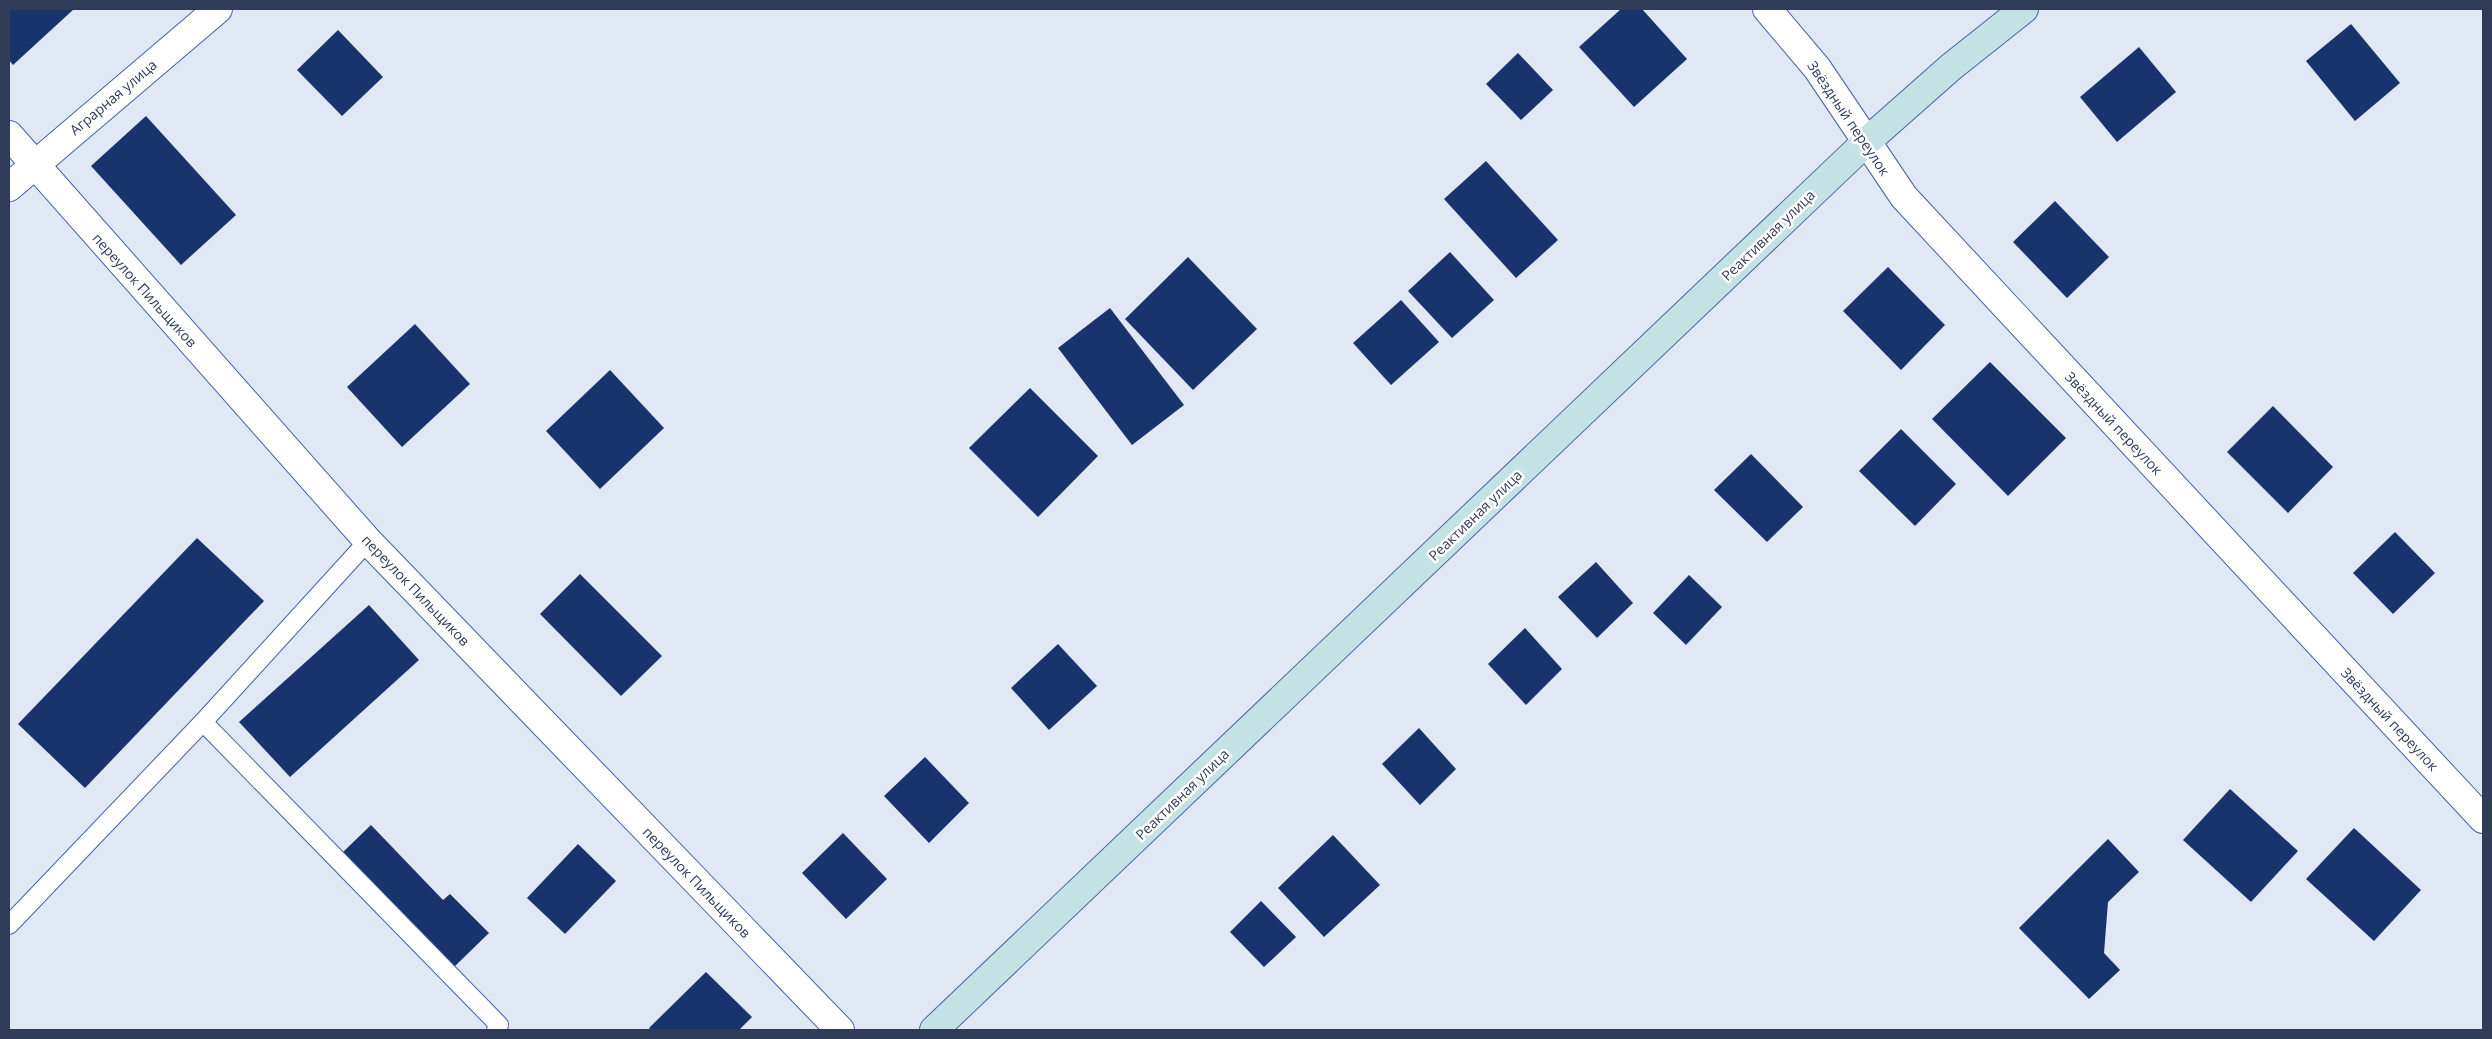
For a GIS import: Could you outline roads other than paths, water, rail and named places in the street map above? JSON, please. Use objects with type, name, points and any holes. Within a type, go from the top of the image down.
[{"type":"main road","name":"Реактивная улица","points":[[934,1030],[1865,143],[1951,67],[2024,9]]},
{"type":"street","name":"Аграрная улица","points":[[9,186],[218,9]]},
{"type":"street","name":"Звёздный переулок","points":[[1767,9],[1817,68],[1865,143],[1904,197],[2483,820]]},
{"type":"street","name":"переулок Пильщиков","points":[[9,135],[368,541],[840,1030]]},
{"type":"lane","points":[[9,925],[203,722],[368,541]]},
{"type":"lane","points":[[203,722],[499,1025],[496,1030]]}]
